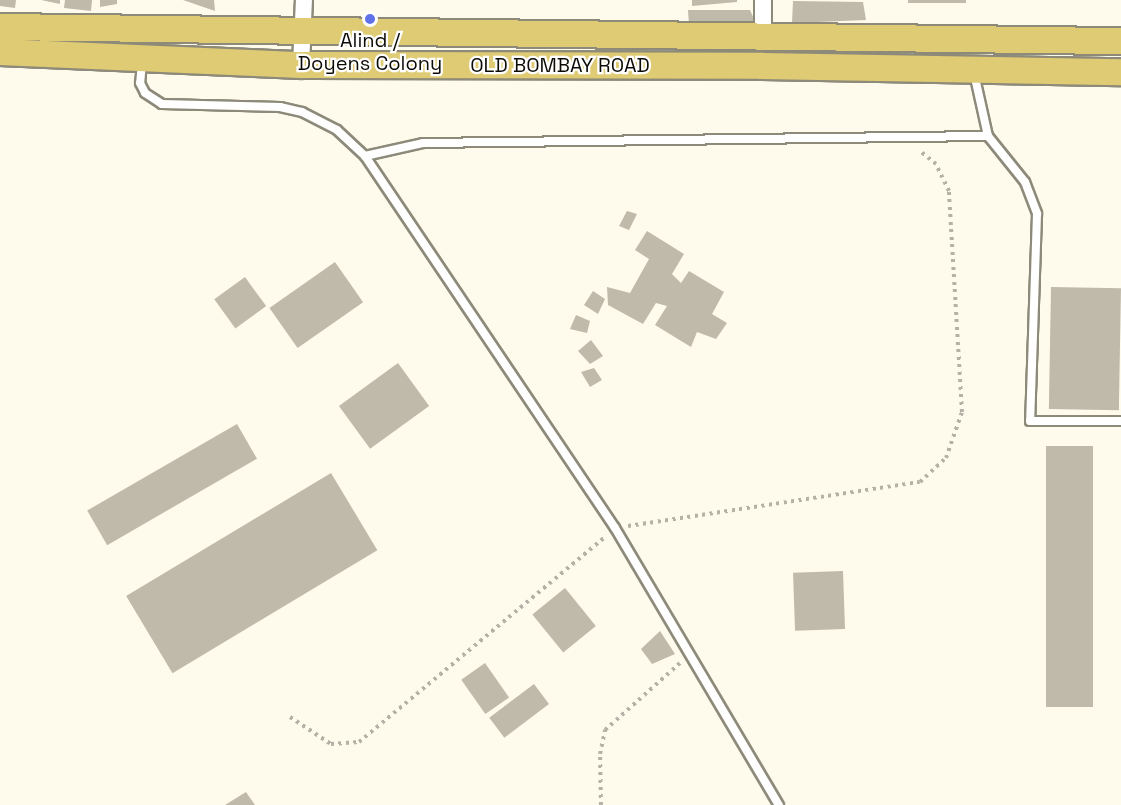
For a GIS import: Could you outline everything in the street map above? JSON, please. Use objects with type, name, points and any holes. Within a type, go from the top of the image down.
[{"type":"main road","name":"OLD BOMBAY ROAD","points":[[0,27],[763,39],[1121,41]]},
{"type":"main road","name":"OLD BOMBAY ROAD","points":[[0,52],[301,64],[1121,72]]},
{"type":"street","points":[[301,64],[304,0]]},
{"type":"street","points":[[763,0],[763,39]]},
{"type":"lane","points":[[143,59],[140,83],[145,93],[162,104],[280,107],[337,130],[364,156],[615,528],[779,805]]},
{"type":"lane","points":[[973,70],[988,136],[1025,182],[1037,214],[1030,421],[1121,421]]},
{"type":"lane","points":[[364,156],[423,143],[988,136]]},
{"type":"path","points":[[290,717],[331,744],[359,742],[615,528],[920,482],[946,458],[962,412],[949,191],[936,164],[898,138]]},
{"type":"path","points":[[601,805],[600,754],[605,730],[690,655]]},
{"type":"building","points":[[0,0],[16,0],[15,8],[0,6]]},
{"type":"building","points":[[41,0],[60,0],[60,4]]},
{"type":"building","points":[[65,0],[92,0],[91,11],[64,8]]},
{"type":"building","points":[[100,0],[117,0],[117,4],[100,7]]},
{"type":"building","points":[[183,0],[214,0],[215,11]]},
{"type":"building","points":[[692,0],[737,0],[737,2],[692,6]]},
{"type":"building","points":[[908,0],[966,0],[966,3],[908,3]]},
{"type":"building","points":[[793,1],[863,2],[866,20],[792,23]]},
{"type":"building","points":[[688,10],[750,10],[755,21],[689,25]]},
{"type":"building","points":[[627,211],[637,214],[629,230],[619,226]]},
{"type":"building","points":[[647,231],[684,254],[672,274],[681,283],[689,271],[724,292],[712,314],[727,323],[716,339],[697,332],[691,347],[655,325],[667,306],[656,303],[643,324],[608,305],[607,287],[630,293],[649,259],[635,250]]},
{"type":"building","points":[[335,262],[363,302],[298,348],[269,308]]},
{"type":"building","points":[[245,277],[266,306],[235,328],[214,299]]},
{"type":"building","points":[[1051,287],[1121,288],[1119,410],[1049,409]]},
{"type":"building","points":[[593,291],[605,299],[598,314],[584,305]]},
{"type":"building","points":[[576,315],[590,321],[587,333],[570,329]]},
{"type":"building","points":[[591,340],[603,356],[590,364],[578,351]]},
{"type":"building","points":[[398,363],[429,406],[370,449],[339,406]]},
{"type":"building","points":[[594,368],[602,380],[590,387],[581,372]]},
{"type":"building","points":[[237,424],[257,459],[107,545],[87,510]]},
{"type":"building","points":[[1046,446],[1093,446],[1093,707],[1046,707]]},
{"type":"building","points":[[331,473],[377,550],[172,673],[126,596]]},
{"type":"building","points":[[843,571],[845,629],[795,631],[793,573]]},
{"type":"building","points":[[565,588],[596,626],[563,653],[532,614]]},
{"type":"building","points":[[660,631],[675,654],[652,664],[641,649]]},
{"type":"building","points":[[485,663],[509,697],[485,714],[461,680]]},
{"type":"building","points":[[534,684],[549,704],[504,738],[489,718]]},
{"type":"building","points":[[246,792],[255,805],[225,805]]},
{"type":"place","name":"Alind / Doyens Colony","points":[[370,19]]}]
